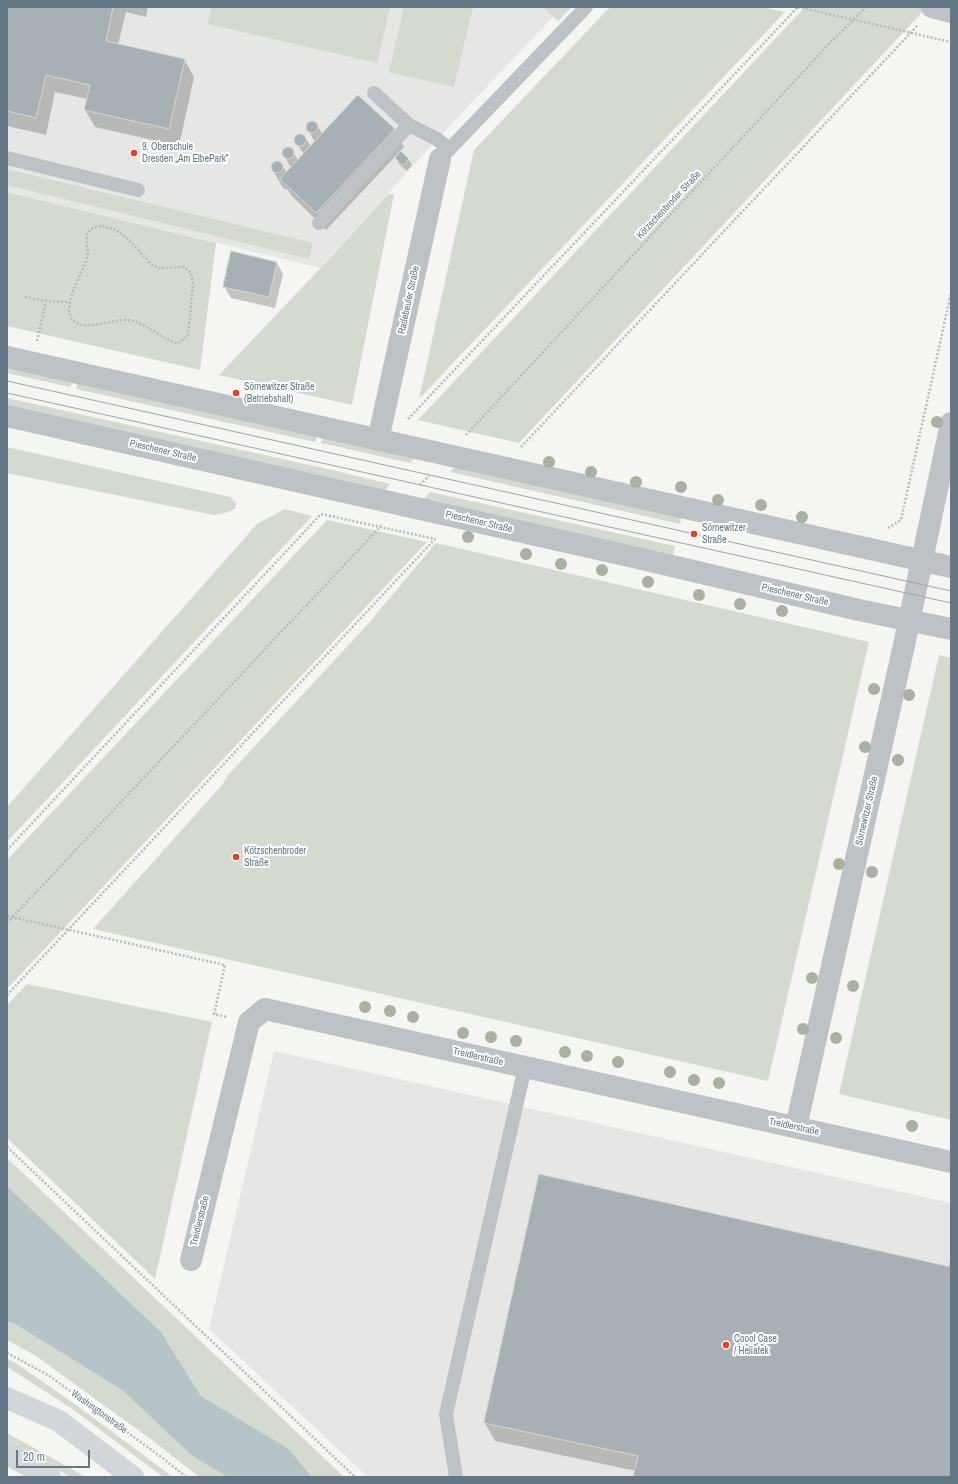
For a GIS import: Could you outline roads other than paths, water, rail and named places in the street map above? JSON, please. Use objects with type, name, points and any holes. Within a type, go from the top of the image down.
[{"type":"main road","points":[[7,1398],[59,1421],[134,1477]]},
{"type":"main road","points":[[7,1454],[50,1477]]},
{"type":"street","points":[[933,7],[951,12]]},
{"type":"street","name":"Radebeuler Straße","points":[[378,440],[444,154]]},
{"type":"street","points":[[7,357],[465,458],[873,551],[951,567]]},
{"type":"street","name":"Pieschener Straße","points":[[7,416],[951,629]]},
{"type":"street","name":"Sörnewitzer Straße","points":[[796,1127],[922,561],[951,423]]},
{"type":"street","name":"Treidlerstraße","points":[[191,1260],[249,1022],[265,1008],[951,1162]]},
{"type":"lane","points":[[374,93],[409,124],[437,139],[444,154],[586,7]]},
{"type":"lane","points":[[319,222],[409,124]]},
{"type":"lane","points":[[7,158],[138,190]]},
{"type":"lane","points":[[456,1477],[446,1414],[525,1067]]},
{"type":"tram line","points":[[7,381],[951,591]]},
{"type":"tram line","points":[[7,393],[951,603]]},
{"type":"place","name":"9. Oberschule Dresden „Am ElbePark“","points":[[134,153]]},
{"type":"place","name":"Sörnewitzer Straße (Betriebshalt)","points":[[236,393]]},
{"type":"place","name":"Sörnewitzer Straße","points":[[694,534]]},
{"type":"place","name":"Kötzschenbroder Straße","points":[[236,857]]},
{"type":"place","name":"Coool Case / Heliatek","points":[[726,1345]]}]
